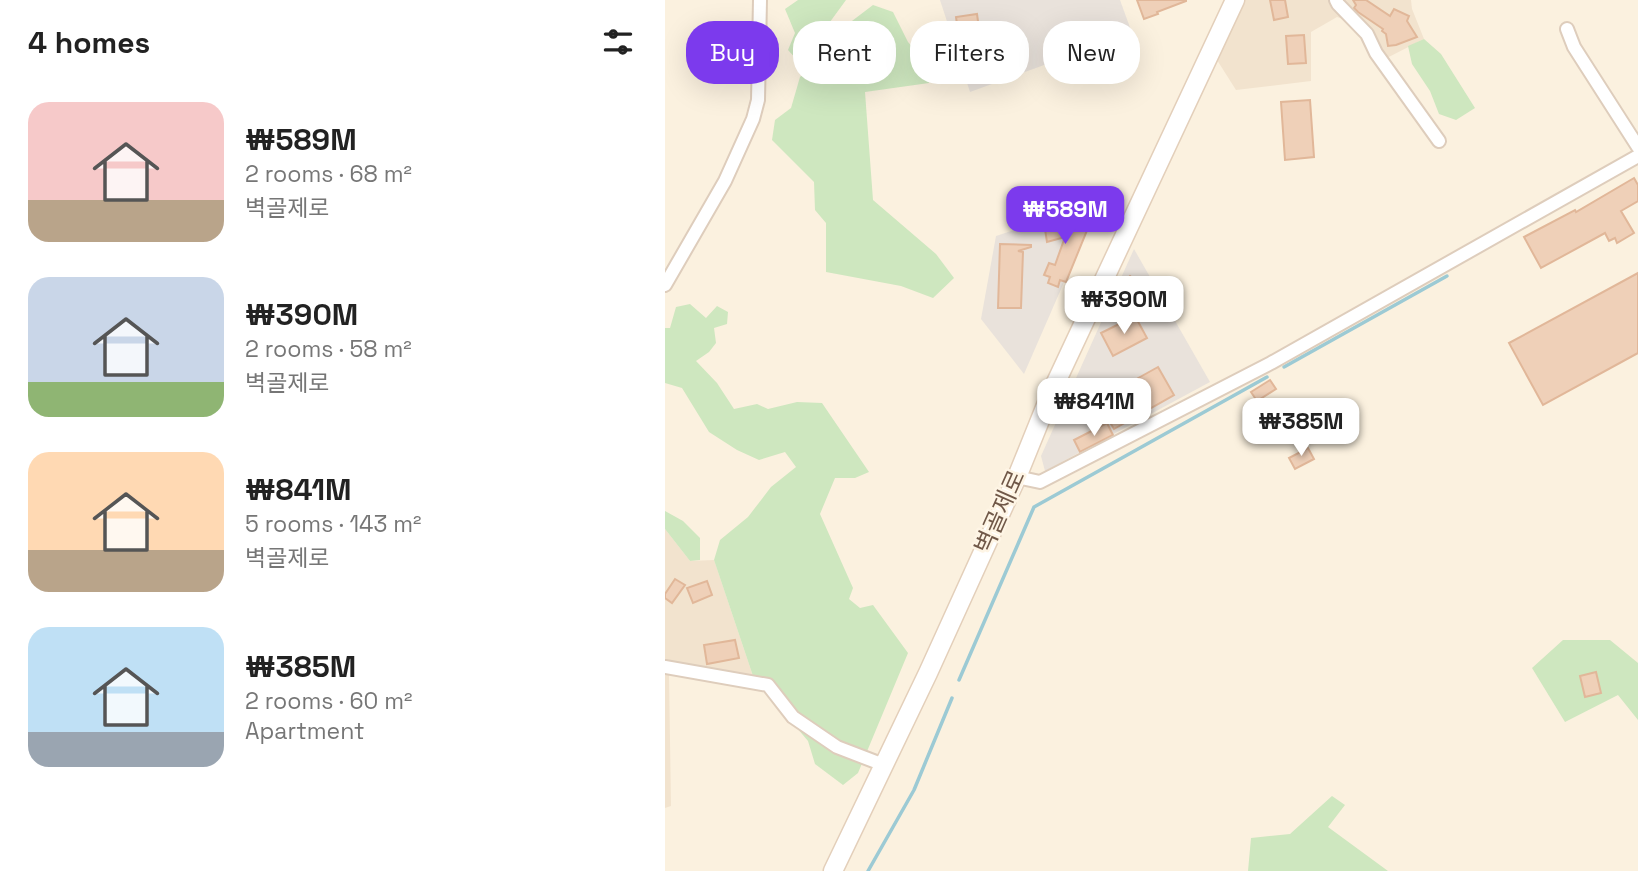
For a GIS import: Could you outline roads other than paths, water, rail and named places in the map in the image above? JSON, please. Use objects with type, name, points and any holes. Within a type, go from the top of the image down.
[{"type":"street","points":[[665,285],[725,181],[753,118],[758,100],[760,0]]},
{"type":"street","name":"벽골제로","points":[[833,871],[928,673],[1017,477],[1051,393],[1235,0]]},
{"type":"street","points":[[1336,0],[1367,34],[1376,52],[1439,141]]},
{"type":"street","points":[[1567,29],[1574,47],[1638,147]]},
{"type":"street","points":[[1017,477],[1040,482],[1271,363],[1638,156]]},
{"type":"street","points":[[665,667],[768,685],[793,716],[837,747],[884,765]]},
{"type":"waterway","points":[[1284,367],[1447,276]]},
{"type":"waterway","points":[[959,680],[1034,507],[1267,377]]},
{"type":"waterway","points":[[868,871],[914,790],[952,698]]}]
